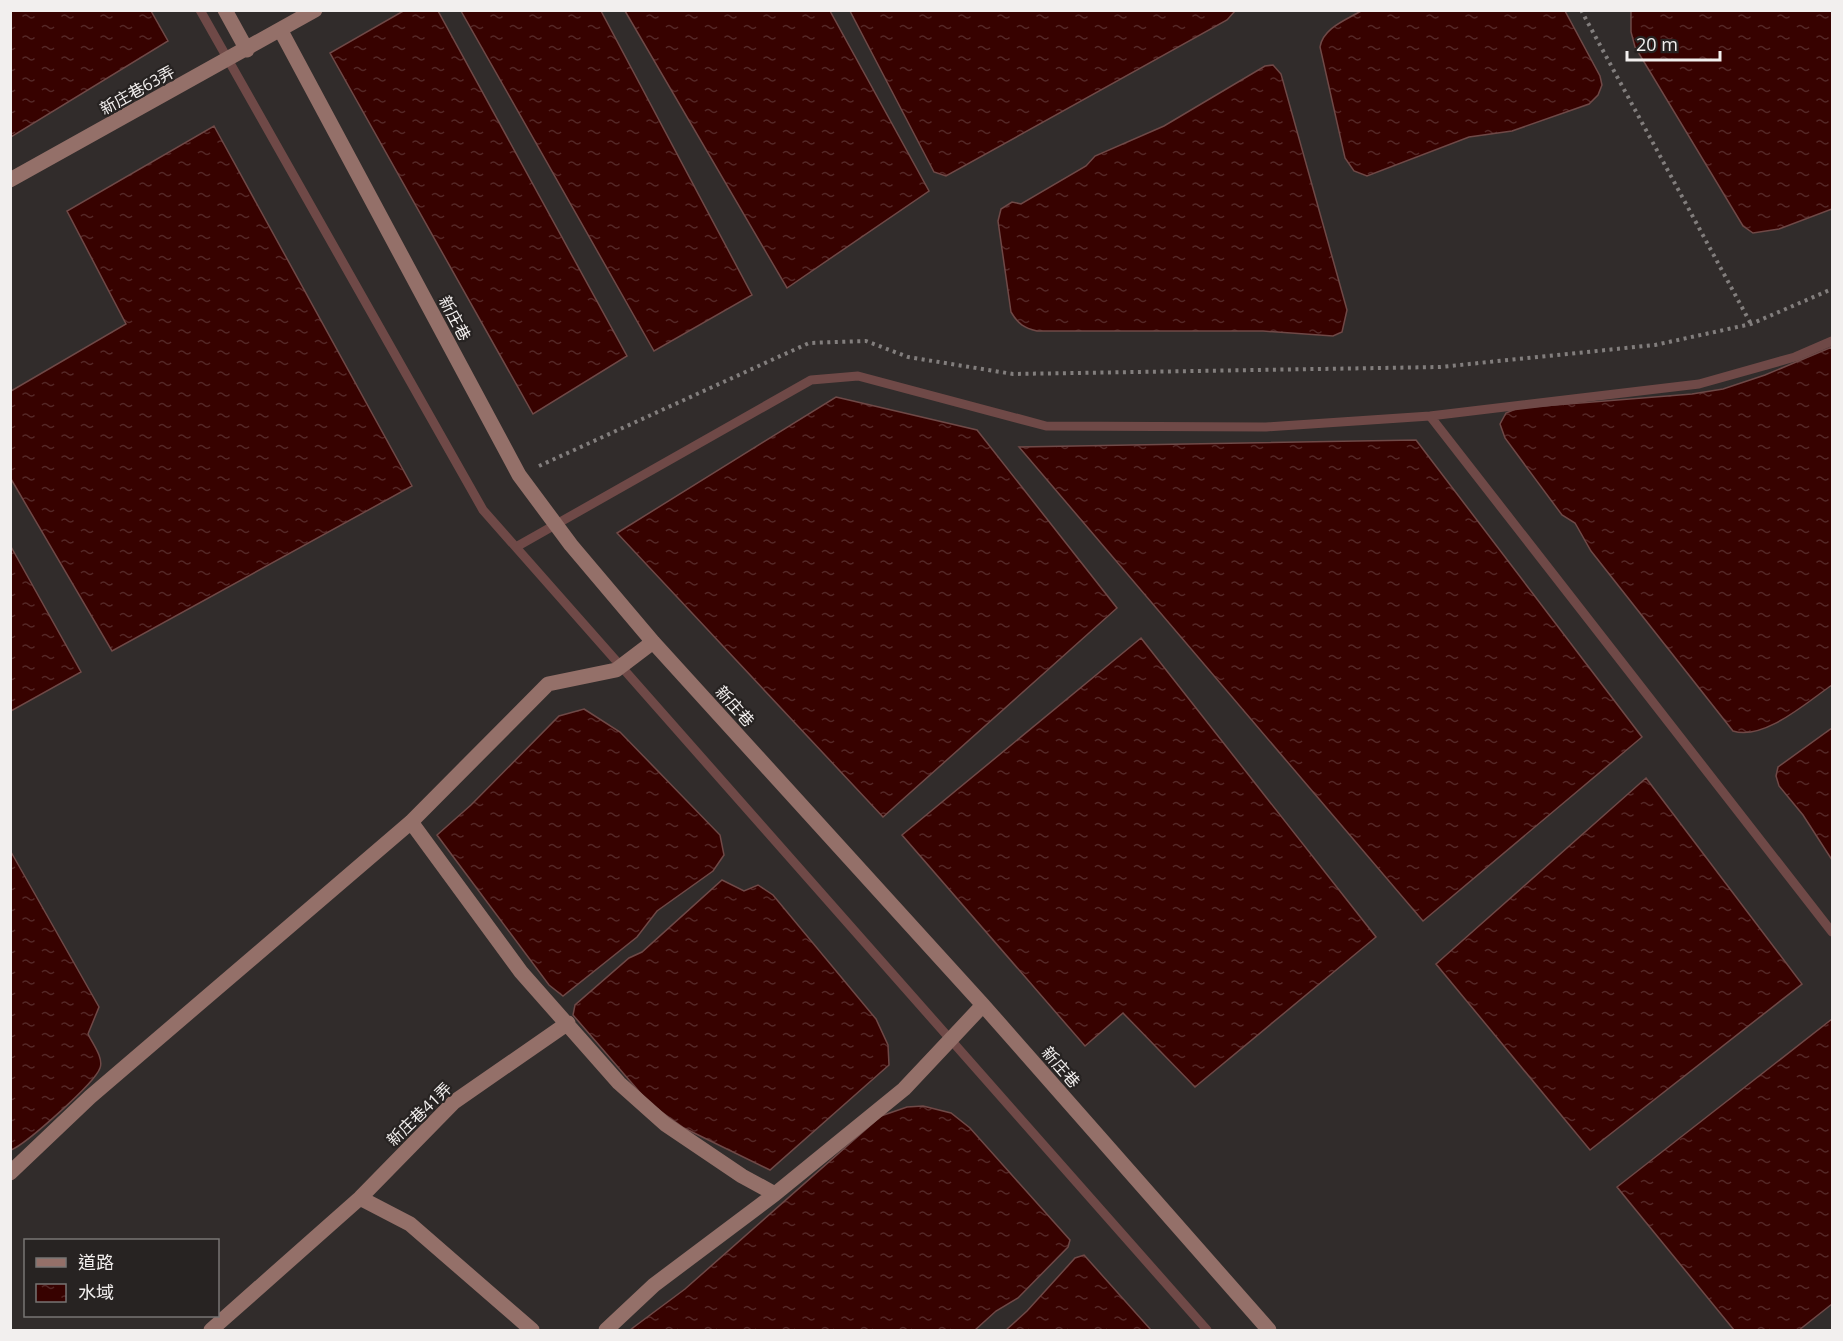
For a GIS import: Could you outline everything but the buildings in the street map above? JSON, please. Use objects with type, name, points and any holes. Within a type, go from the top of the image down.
[{"type":"street","points":[[225,10],[247,50]]},
{"type":"street","name":"新庄巷63弄","points":[[10,180],[247,50],[315,10]]},
{"type":"street","name":"新庄巷","points":[[281,31],[519,475],[571,545],[652,642],[983,1005],[1269,1330]]},
{"type":"street","points":[[10,1173],[90,1097],[411,822],[548,684],[616,670],[652,642]]},
{"type":"street","points":[[411,822],[521,972],[620,1083],[665,1124],[742,1176],[775,1194]]},
{"type":"street","points":[[606,1330],[654,1285],[775,1194],[904,1089],[983,1005]]},
{"type":"street","name":"新庄巷41弄","points":[[211,1330],[360,1198],[454,1101],[568,1023]]},
{"type":"street","points":[[360,1198],[410,1224],[531,1330]]},
{"type":"path","points":[[1581,10],[1751,324]]},
{"type":"path","points":[[519,475],[809,343],[866,342],[908,357],[1012,374],[1428,367],[1655,345],[1751,324],[1833,289]]},
{"type":"water","points":[[11,10],[151,11],[168,41],[11,137]]},
{"type":"water","points":[[405,10],[438,11],[627,356],[533,414],[330,53]]},
{"type":"water","points":[[461,11],[601,11],[752,295],[654,351]]},
{"type":"water","points":[[625,11],[830,11],[929,191],[787,288]]},
{"type":"water","points":[[850,11],[1235,11],[1227,20],[946,176],[934,172]]},
{"type":"water","points":[[1361,11],[1565,11],[1600,76],[1602,85],[1598,95],[1589,104],[1512,131],[1469,137],[1367,176],[1354,171],[1345,158],[1320,47],[1322,40],[1330,30]]},
{"type":"water","points":[[1631,11],[1832,11],[1832,209],[1779,229],[1753,233],[1743,226],[1635,47],[1631,32]]},
{"type":"water","points":[[1273,65],[1281,74],[1347,310],[1342,332],[1333,336],[1263,331],[1037,331],[1019,322],[1011,312],[998,221],[1001,209],[1012,202],[1021,204],[1086,166],[1095,156],[1164,126],[1265,66]]},
{"type":"water","points":[[214,126],[412,486],[112,651],[11,479],[11,391],[126,324],[67,211]]},
{"type":"water","points":[[1832,347],[1832,685],[1798,710],[1771,725],[1745,733],[1733,731],[1591,551],[1575,523],[1562,515],[1505,438],[1500,424],[1506,413],[1518,408],[1692,394],[1723,389],[1765,375]]},
{"type":"water","points":[[836,397],[977,430],[1117,608],[883,817],[617,533]]},
{"type":"water","points":[[1416,440],[1642,737],[1423,921],[1019,447]]},
{"type":"water","points":[[10,545],[81,672],[11,711],[10,711]]},
{"type":"water","points":[[1141,638],[1376,937],[1195,1087],[1123,1013],[1085,1046],[902,835]]},
{"type":"water","points":[[584,709],[620,732],[720,835],[724,855],[713,871],[657,911],[637,937],[563,996],[549,985],[437,835],[471,805],[559,716]]},
{"type":"water","points":[[1832,728],[1832,860],[1803,815],[1779,786],[1776,776],[1778,767]]},
{"type":"water","points":[[1646,778],[1802,984],[1590,1150],[1436,964]]},
{"type":"water","points":[[11,852],[99,1007],[88,1034],[101,1064],[95,1076],[74,1099],[31,1137],[11,1150]]},
{"type":"water","points":[[722,880],[744,891],[758,885],[773,895],[876,1019],[888,1045],[889,1065],[770,1170],[684,1128],[649,1103],[573,1015],[575,1005],[629,958],[642,952]]},
{"type":"water","points":[[1832,1019],[1832,1304],[1799,1330],[1734,1330],[1617,1187]]},
{"type":"water","points":[[923,1106],[951,1113],[970,1128],[1070,1240],[1068,1247],[1018,1298],[996,1311],[975,1330],[630,1330],[685,1289],[881,1116],[907,1107]]},
{"type":"water","points":[[1084,1255],[1151,1330],[1006,1330],[1027,1311],[1075,1258]]},
{"type":"waterway","points":[[200,10],[483,510],[1207,1330]]},
{"type":"waterway","points":[[516,547],[811,380],[858,376],[1046,426],[1266,427],[1430,416],[1699,384],[1795,357],[1832,341]]},
{"type":"waterway","points":[[1430,416],[1832,932]]}]
